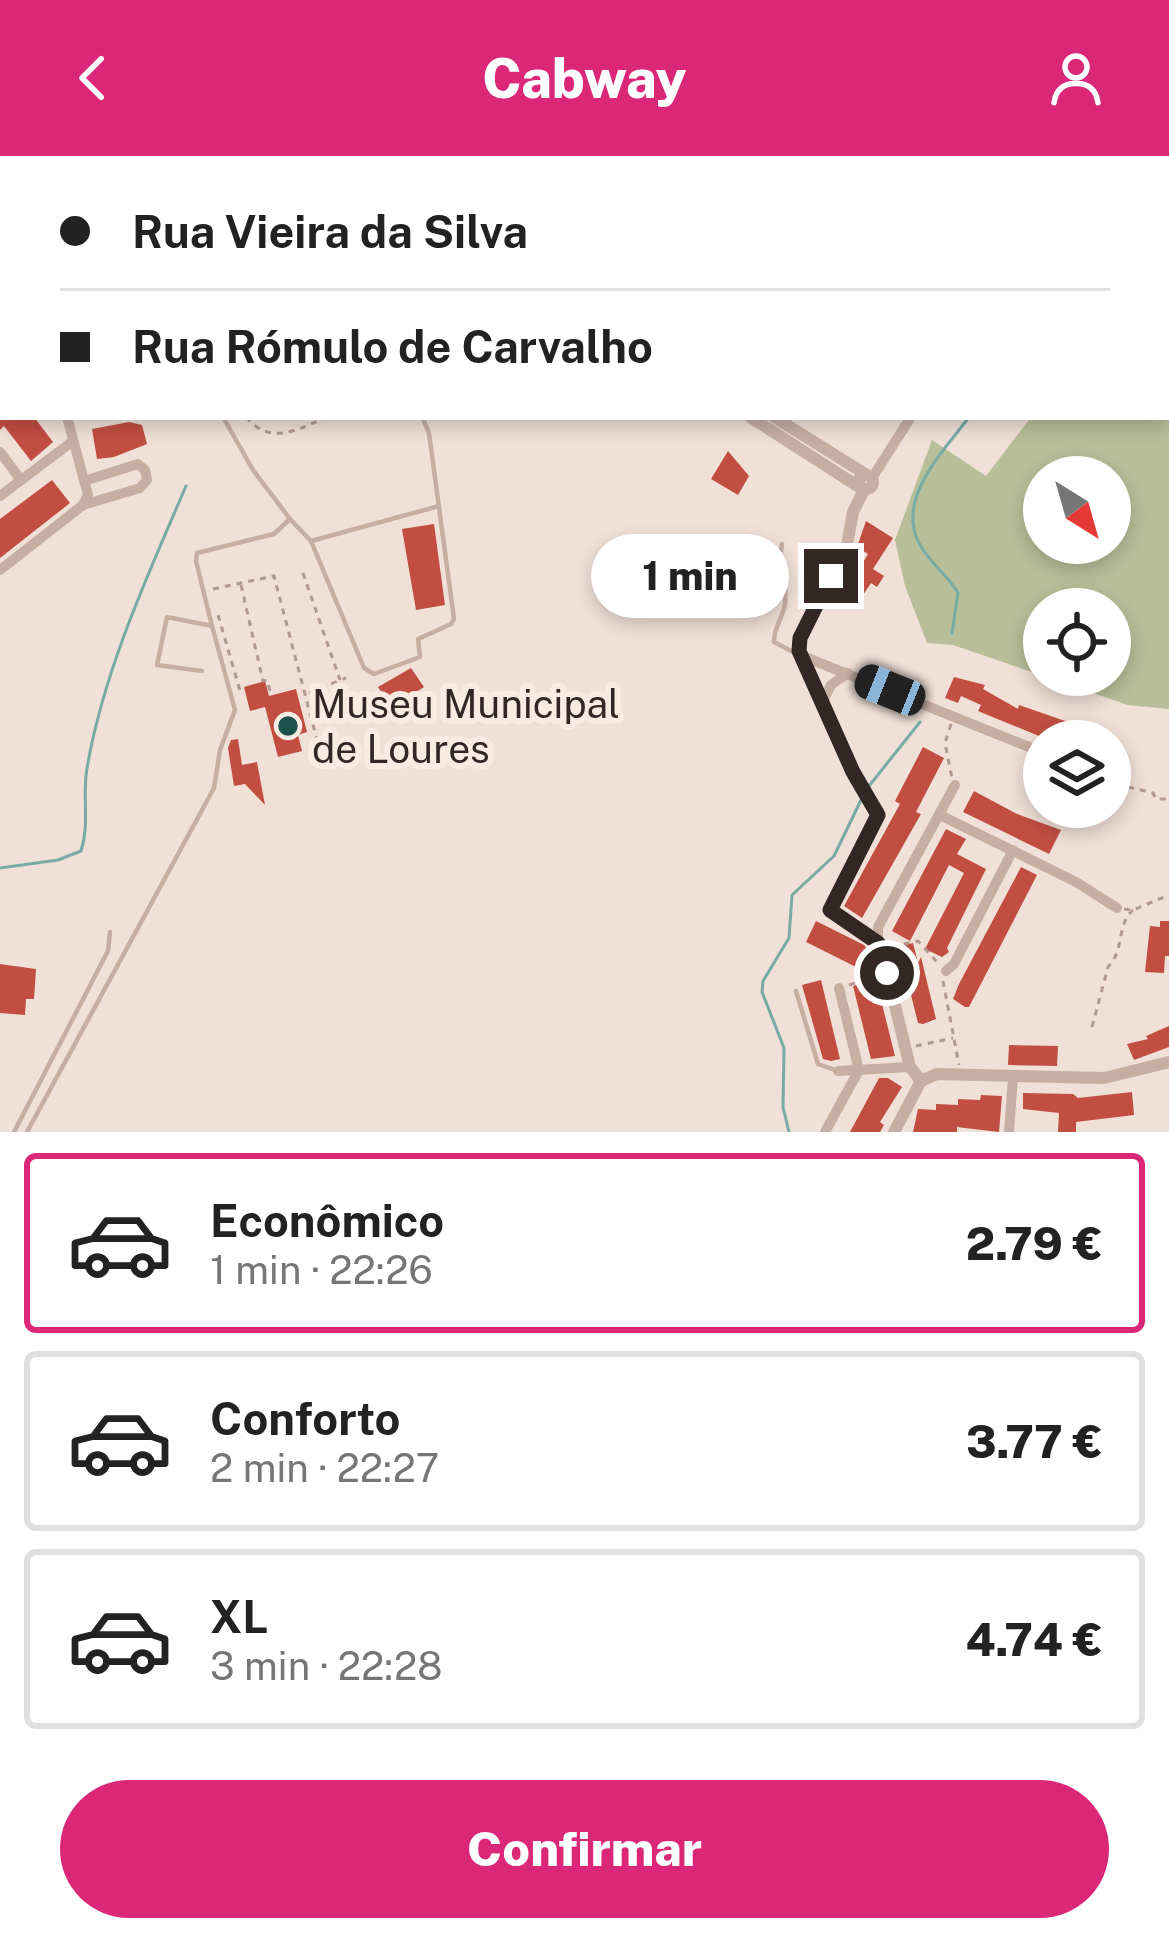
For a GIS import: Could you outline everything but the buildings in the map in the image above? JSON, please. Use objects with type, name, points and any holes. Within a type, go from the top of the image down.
[{"type":"street","points":[[58,420],[73,440]]},
{"type":"street","points":[[68,420],[88,495],[83,505]]},
{"type":"street","points":[[756,420],[866,482]]},
{"type":"street","points":[[778,420],[866,482]]},
{"type":"street","points":[[879,945],[830,910],[877,819],[800,655],[800,638],[847,545],[866,482],[909,420]]},
{"type":"street","points":[[0,496],[73,440]]},
{"type":"street","points":[[0,452],[21,480]]},
{"type":"street","points":[[0,570],[83,505],[140,488],[147,480],[138,464],[84,482]]},
{"type":"street","points":[[800,655],[1023,745]]},
{"type":"street","points":[[823,701],[831,685],[848,674]]},
{"type":"street","points":[[921,1082],[909,1060],[878,928],[955,785]]},
{"type":"street","points":[[940,815],[1076,882],[1117,908]]},
{"type":"street","points":[[946,971],[954,964],[1013,850]]},
{"type":"street","points":[[825,1132],[859,1070],[839,988]]},
{"type":"street","points":[[838,1071],[909,1060]]},
{"type":"street","points":[[894,1132],[921,1082],[932,1075],[1104,1078],[1169,1062]]},
{"type":"street","points":[[1010,1132],[1013,1077]]},
{"type":"lane","points":[[225,420],[253,470],[311,541],[364,668],[374,674],[420,657],[418,639],[454,619],[429,433],[423,420]]},
{"type":"lane","points":[[311,541],[439,506]]},
{"type":"lane","points":[[27,1132],[214,788],[220,750],[235,710],[197,553],[274,534],[290,519]]},
{"type":"lane","points":[[782,544],[779,569],[786,601],[774,629],[774,642],[800,655]]},
{"type":"lane","points":[[202,671],[157,664],[166,617],[212,626]]},
{"type":"lane","points":[[14,1132],[108,951],[110,932]]},
{"type":"lane","points":[[796,991],[818,1064],[838,1071]]},
{"type":"path","points":[[249,420],[259,430],[278,435],[319,420]]},
{"type":"path","points":[[303,573],[343,679],[308,694]]},
{"type":"path","points":[[211,590],[274,576],[308,694],[316,740]]},
{"type":"path","points":[[241,584],[263,681],[267,680],[271,695]]},
{"type":"path","points":[[217,610],[241,694]]},
{"type":"path","points":[[955,785],[945,743],[946,730],[956,718]]},
{"type":"path","points":[[1131,788],[1169,803]]},
{"type":"path","points":[[1117,908],[1133,910],[1169,896]]},
{"type":"path","points":[[1092,1027],[1123,924],[1133,910]]},
{"type":"path","points":[[879,945],[918,941],[946,971]]},
{"type":"path","points":[[839,988],[887,973]]},
{"type":"path","points":[[941,987],[959,1067],[950,1067],[950,1075]]},
{"type":"path","points":[[909,1060],[914,1047],[955,1037]]},
{"type":"green space","points":[[1029,420],[1169,420],[1169,709],[1128,705],[1102,696],[1131,696],[1131,588],[1023,588],[1023,669],[953,645],[927,643],[905,586],[895,540],[932,440],[986,476]]},
{"type":"waterway","points":[[952,633],[958,593],[918,541],[914,507],[927,474],[967,420]]},
{"type":"waterway","points":[[0,868],[58,860],[81,851],[87,768],[104,695],[186,486]]},
{"type":"waterway","points":[[869,786],[920,722]]},
{"type":"waterway","points":[[789,1132],[783,1107],[784,1048],[762,992],[763,981],[789,938],[792,895],[834,856],[861,800]]},
{"type":"place","name":"Museu Municipal de Loures","points":[[288,726]]},
{"type":"route","points":[[831,576],[800,638],[799,651],[853,772],[878,815],[830,910],[878,943],[887,973]]}]
